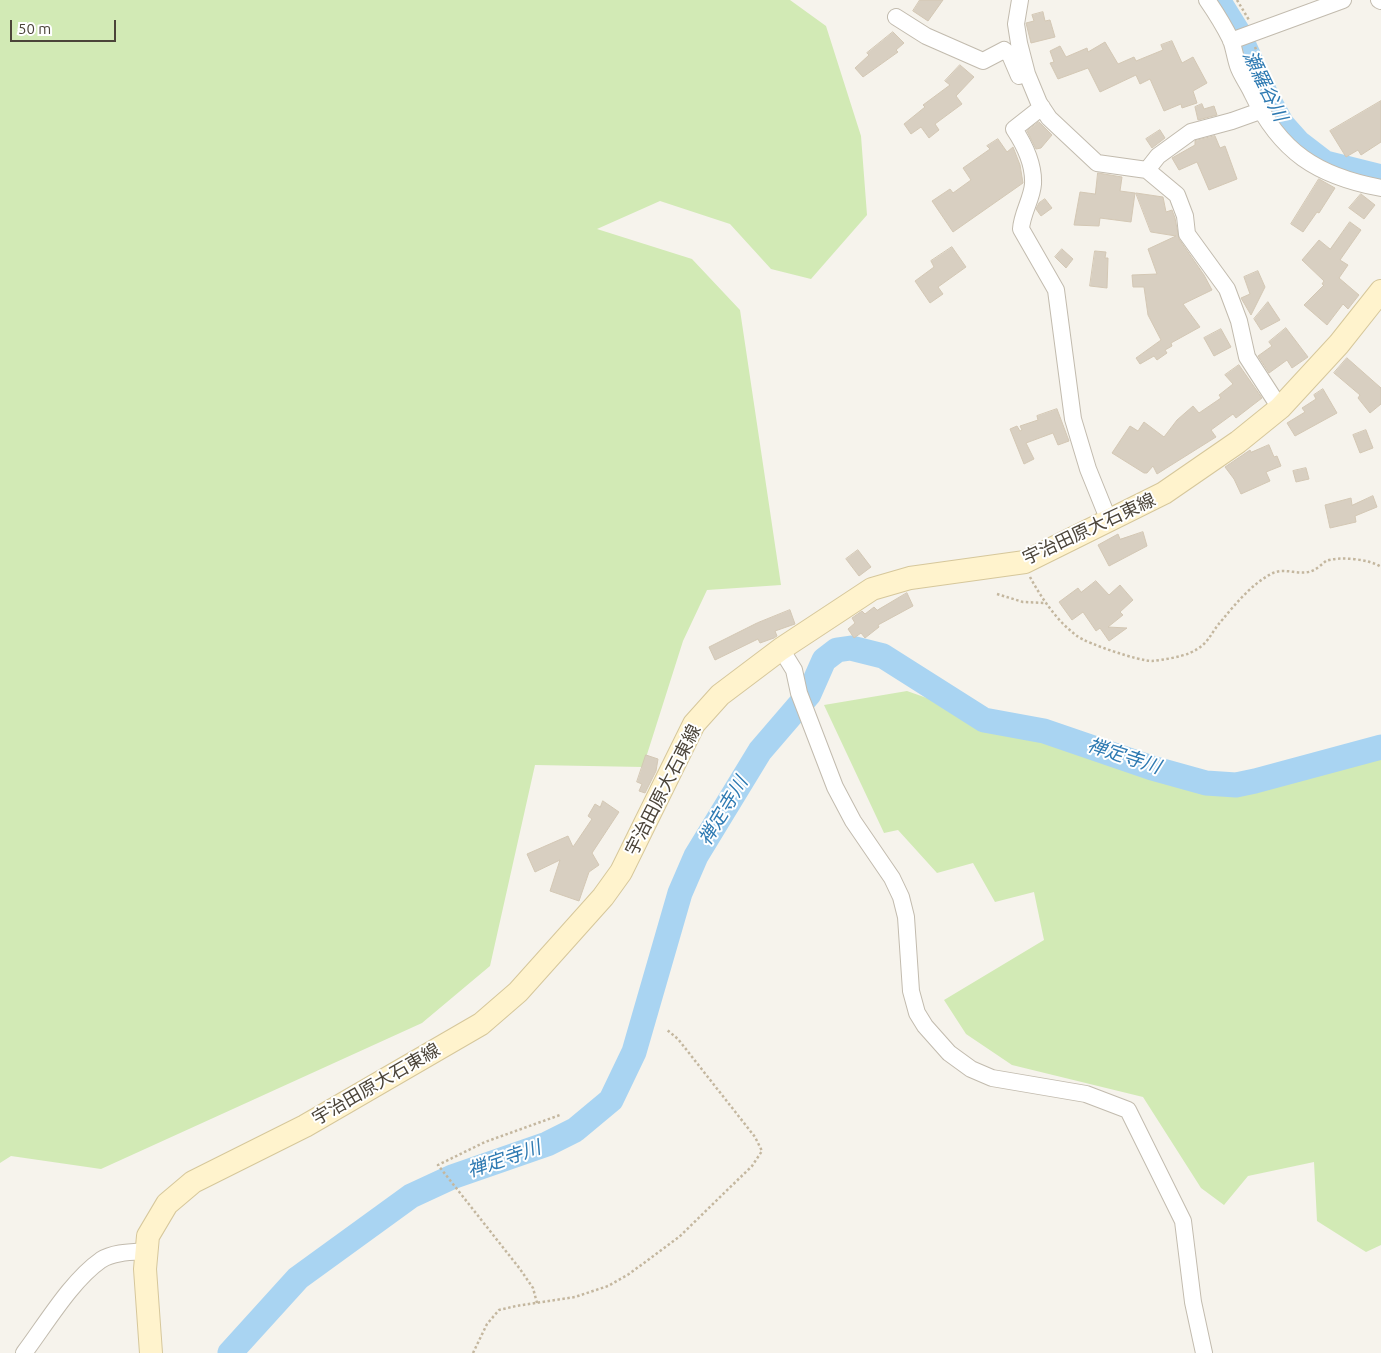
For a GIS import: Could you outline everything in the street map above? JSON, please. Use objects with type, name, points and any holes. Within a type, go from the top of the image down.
[{"type":"main road","name":"宇治田原大石東線","points":[[151,1353],[145,1269],[148,1236],[167,1204],[193,1182],[305,1126],[480,1024],[518,992],[622,872],[694,724],[720,694],[781,649],[872,589],[910,578],[1025,562],[1109,522],[1164,493],[1238,442],[1280,408],[1339,344],[1381,291]]},
{"type":"street","points":[[1020,0],[1016,24],[1019,43],[1030,81],[1049,118],[1097,163],[1147,170],[1177,195],[1185,216],[1187,234],[1227,289],[1239,321],[1247,357],[1280,408]]},
{"type":"street","points":[[1208,0],[1238,38],[1238,67],[1260,111],[1281,140],[1297,156],[1316,168],[1345,180],[1381,188]]},
{"type":"street","points":[[1238,38],[1343,0]]},
{"type":"street","points":[[896,17],[926,36],[984,61],[1004,50],[1010,54],[1022,82],[1030,81]]},
{"type":"street","points":[[1042,107],[1014,129],[1023,142],[1029,159],[1033,184],[1022,218],[1021,229],[1056,290],[1072,419],[1088,469],[1109,522]]},
{"type":"street","points":[[1147,170],[1158,156],[1191,132],[1232,122],[1260,111]]},
{"type":"street","points":[[781,649],[794,670],[801,699],[834,787],[853,821],[892,878],[901,897],[906,917],[910,991],[917,1012],[925,1026],[949,1054],[971,1068],[992,1078],[1086,1094],[1128,1110],[1183,1221],[1192,1302],[1204,1353]]},
{"type":"street","points":[[24,1353],[75,1286],[102,1260],[124,1253],[147,1251]]},
{"type":"path","points":[[1025,562],[1030,578],[1046,603],[1063,624],[1078,638],[1112,651],[1152,661],[1189,654],[1210,641],[1221,620],[1250,591],[1274,573],[1286,570],[1302,573],[1313,571],[1328,560],[1367,560],[1381,567]]},
{"type":"path","points":[[997,594],[1023,602],[1046,603]]},
{"type":"path","points":[[473,1353],[487,1324],[499,1310],[575,1297],[608,1286],[629,1274],[679,1237],[752,1166],[762,1151],[755,1137],[678,1040],[666,1029]]},
{"type":"path","points":[[537,1303],[533,1288],[438,1165],[485,1142],[560,1115]]},
{"type":"green space","points":[[0,0],[790,0],[826,26],[861,136],[867,215],[811,279],[771,269],[730,224],[660,201],[597,229],[692,259],[740,310],[781,585],[707,590],[683,641],[643,767],[535,765],[490,966],[422,1023],[101,1169],[11,1156],[0,1163]]},
{"type":"green space","points":[[907,691],[1188,790],[1381,752],[1381,1245],[1366,1252],[1317,1221],[1314,1162],[1248,1176],[1224,1205],[1201,1188],[1143,1097],[1012,1065],[966,1034],[944,1000],[1044,940],[1034,892],[995,902],[973,863],[937,873],[898,830],[884,833],[824,705]]},
{"type":"building","points":[[920,0],[943,0],[928,21],[913,11]]},
{"type":"building","points":[[1043,12],[1045,21],[1050,20],[1055,37],[1031,43],[1026,23],[1034,21],[1032,15]]},
{"type":"building","points":[[893,32],[904,43],[896,50],[898,52],[863,77],[855,68],[869,55],[867,53]]},
{"type":"building","points":[[1172,41],[1182,63],[1193,57],[1207,83],[1193,91],[1197,103],[1182,108],[1181,104],[1164,111],[1150,79],[1140,84],[1136,75],[1100,92],[1088,68],[1058,79],[1050,63],[1054,62],[1050,51],[1060,46],[1066,57],[1087,48],[1088,52],[1105,42],[1118,64],[1134,57],[1136,61],[1163,50],[1161,45]]},
{"type":"building","points":[[960,65],[974,77],[956,96],[962,104],[935,124],[939,130],[929,138],[921,127],[911,134],[904,124],[925,107],[923,105],[950,85],[945,81]]},
{"type":"building","points":[[1381,101],[1381,142],[1361,155],[1358,150],[1346,157],[1330,131]]},
{"type":"building","points":[[1202,104],[1204,109],[1214,106],[1217,115],[1198,120],[1195,107]]},
{"type":"building","points":[[1039,122],[1052,135],[1041,148],[1036,149],[1027,131]]},
{"type":"building","points":[[1160,130],[1165,138],[1152,148],[1146,139]]},
{"type":"building","points":[[1215,136],[1220,148],[1225,146],[1237,179],[1209,190],[1197,162],[1179,170],[1172,158],[1195,145],[1195,141]]},
{"type":"building","points":[[998,139],[1007,152],[1013,147],[1020,165],[1023,183],[953,232],[932,201],[950,189],[953,193],[971,180],[963,168],[990,149],[987,146]]},
{"type":"building","points":[[1098,173],[1122,177],[1120,191],[1135,193],[1131,222],[1100,218],[1099,226],[1074,225],[1080,192],[1095,194]]},
{"type":"building","points":[[1319,179],[1335,188],[1319,213],[1317,212],[1303,232],[1291,224]]},
{"type":"building","points":[[1136,193],[1163,197],[1166,212],[1172,210],[1179,239],[1212,290],[1183,304],[1200,327],[1171,343],[1172,346],[1165,350],[1167,353],[1157,360],[1154,356],[1140,364],[1136,358],[1161,340],[1148,315],[1144,287],[1133,287],[1132,275],[1157,274],[1148,249],[1176,236],[1151,232]]},
{"type":"building","points":[[1361,194],[1375,205],[1364,219],[1349,208]]},
{"type":"building","points":[[1045,199],[1052,208],[1041,216],[1036,209],[1039,203]]},
{"type":"building","points":[[1350,222],[1361,230],[1340,260],[1348,265],[1339,278],[1359,295],[1348,309],[1343,304],[1327,325],[1304,305],[1324,285],[1322,284],[1324,281],[1302,260],[1319,240],[1330,249]]},
{"type":"building","points":[[952,247],[966,267],[938,287],[943,294],[930,303],[915,281],[934,267],[931,261]]},
{"type":"building","points":[[1062,249],[1073,259],[1066,268],[1055,257]]},
{"type":"building","points":[[1095,251],[1106,252],[1105,258],[1108,258],[1107,288],[1090,286]]},
{"type":"building","points":[[1258,271],[1265,287],[1251,315],[1241,298],[1250,294],[1244,277]]},
{"type":"building","points":[[1268,302],[1280,320],[1261,330],[1254,319]]},
{"type":"building","points":[[1286,328],[1308,357],[1292,368],[1287,360],[1269,373],[1258,356],[1272,346],[1269,342]]},
{"type":"building","points":[[1221,329],[1231,347],[1214,356],[1204,338]]},
{"type":"building","points":[[1347,358],[1381,388],[1381,404],[1370,413],[1358,398],[1360,395],[1334,373]]},
{"type":"building","points":[[1239,365],[1262,398],[1236,418],[1233,414],[1211,430],[1216,437],[1157,474],[1153,466],[1147,473],[1144,473],[1112,453],[1130,426],[1138,431],[1144,422],[1164,437],[1177,420],[1193,406],[1199,413],[1221,398],[1219,395],[1233,384],[1225,375]]},
{"type":"building","points":[[1323,389],[1337,413],[1295,436],[1287,423],[1305,412],[1302,408],[1316,399],[1314,395]]},
{"type":"building","points":[[1057,409],[1069,441],[1058,445],[1053,433],[1026,443],[1034,459],[1024,464],[1010,429],[1017,426],[1020,431],[1022,430],[1020,426],[1038,420],[1037,416]]},
{"type":"building","points":[[1366,430],[1373,448],[1360,453],[1353,435]]},
{"type":"building","points":[[1269,445],[1274,457],[1277,456],[1281,466],[1266,472],[1270,481],[1241,494],[1234,479],[1225,467],[1250,450],[1251,452]]},
{"type":"building","points":[[1306,468],[1309,479],[1296,482],[1293,471]]},
{"type":"building","points":[[1373,496],[1377,507],[1355,516],[1356,522],[1330,528],[1325,505],[1351,498],[1352,505]]},
{"type":"building","points":[[1143,532],[1147,546],[1109,566],[1098,545],[1118,534],[1120,539]]},
{"type":"building","points":[[858,550],[871,567],[859,576],[846,559]]},
{"type":"building","points":[[1096,581],[1109,595],[1120,585],[1133,600],[1120,612],[1123,615],[1108,627],[1127,628],[1109,641],[1100,628],[1096,631],[1083,612],[1072,620],[1059,602],[1078,588],[1081,592]]},
{"type":"building","points":[[907,593],[913,606],[878,625],[879,627],[865,638],[861,633],[854,638],[848,629],[855,623],[852,618],[862,611],[865,614],[874,607],[877,610]]},
{"type":"building","points":[[790,610],[795,624],[775,631],[777,636],[774,638],[760,643],[758,639],[715,660],[709,647],[757,623]]},
{"type":"building","points":[[646,755],[658,759],[656,771],[645,793],[639,791],[642,784],[637,782]]},
{"type":"building","points":[[603,801],[619,812],[592,853],[599,865],[589,872],[579,901],[550,891],[560,860],[535,872],[527,854],[568,836],[573,847],[592,819],[588,816],[595,804],[600,807]]},
{"type":"waterway","name":"瀬羅谷川","points":[[1218,0],[1238,32],[1267,97],[1282,124],[1299,143],[1325,163],[1381,177]]},
{"type":"waterway","name":"禅定寺川","points":[[230,1353],[298,1278],[411,1196],[452,1177],[547,1144],[575,1130],[611,1100],[634,1052],[680,893],[696,856],[760,751],[809,694],[824,660],[837,650],[851,648],[883,656],[984,720],[1044,731],[1152,768],[1206,783],[1236,785],[1381,747]]}]
